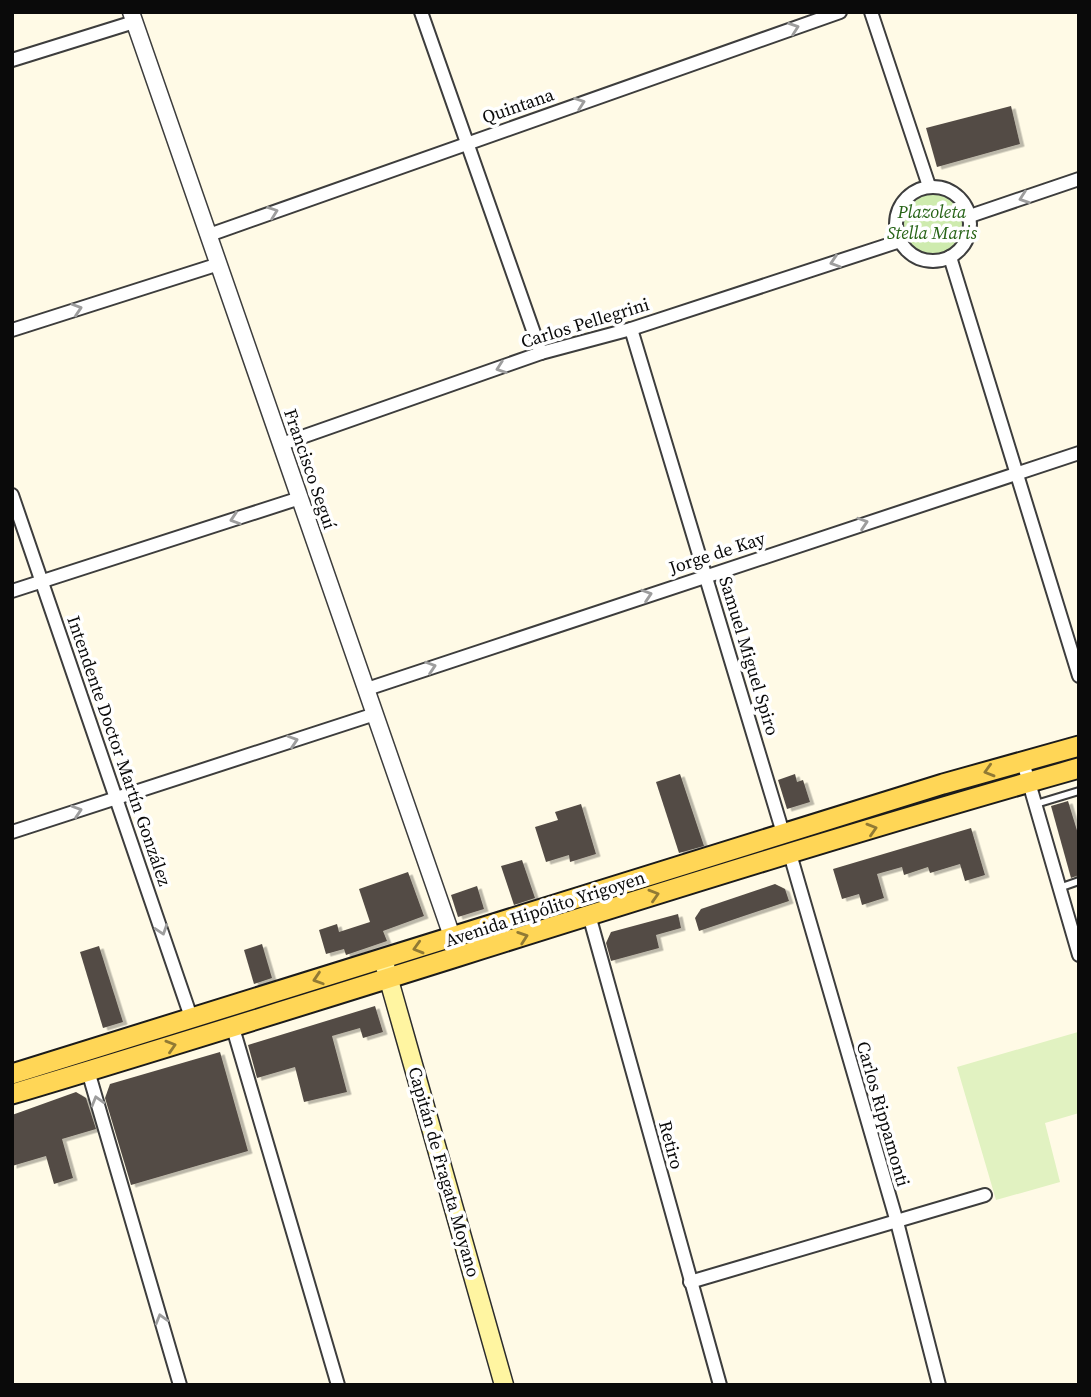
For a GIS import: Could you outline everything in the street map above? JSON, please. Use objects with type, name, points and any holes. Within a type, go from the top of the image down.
[{"type":"main road","name":"Avenida Hipólito Yrigoyen","points":[[12,1074],[192,1020],[783,833],[1079,746]]},
{"type":"main road","name":"Avenida Hipólito Yrigoyen","points":[[12,1094],[790,854],[1029,782],[1078,772]]},
{"type":"main road","name":"Capitán de Fragata Moyano","points":[[383,959],[505,1385]]},
{"type":"street","points":[[421,12],[469,142],[541,354]]},
{"type":"street","name":"Quintana","points":[[209,235],[840,12]]},
{"type":"street","points":[[871,12],[929,186]]},
{"type":"street","points":[[12,60],[133,17]]},
{"type":"street","name":"Francisco Seguí","points":[[133,17],[453,938]]},
{"type":"street","points":[[970,216],[1079,179]]},
{"type":"street","points":[[929,186],[940,187],[960,197],[970,216],[967,240],[950,257],[939,261],[916,257],[900,241],[896,231],[898,211],[910,194],[929,186]]},
{"type":"street","name":"Carlos Pellegrini","points":[[282,444],[541,354],[631,329],[900,241]]},
{"type":"street","points":[[950,257],[1079,676]]},
{"type":"street","points":[[12,330],[219,264]]},
{"type":"street","name":"Samuel Miguel Spiro","points":[[631,329],[783,833]]},
{"type":"street","name":"Jorge de Kay","points":[[367,688],[1079,453]]},
{"type":"street","name":"Intendente Doctor Martín González","points":[[12,495],[192,1020]]},
{"type":"street","points":[[12,591],[300,498]]},
{"type":"street","points":[[12,832],[375,714]]},
{"type":"street","points":[[1023,762],[1079,955]]},
{"type":"street","name":"Carlos Rippamonti","points":[[790,854],[897,1222],[939,1385]]},
{"type":"street","name":"Retiro","points":[[589,915],[720,1385]]},
{"type":"street","points":[[453,938],[458,958]]},
{"type":"street","points":[[233,1028],[338,1385]]},
{"type":"street","points":[[88,1071],[180,1385]]},
{"type":"street","points":[[690,1282],[985,1195]]},
{"type":"lane","points":[[1036,804],[1079,791]]},
{"type":"lane","points":[[1059,888],[1079,881]]},
{"type":"green space","name":"Plazoleta Stella Maris","points":[[932,192],[954,201],[963,223],[954,245],[932,254],[910,245],[901,223],[910,201]]},
{"type":"green space","points":[[1078,1032],[1079,1113],[1045,1123],[1060,1182],[996,1200],[957,1067]]},
{"type":"building","points":[[1011,106],[1020,144],[937,167],[926,128]]},
{"type":"building","points":[[680,774],[704,846],[679,853],[656,782]]},
{"type":"building","points":[[795,774],[797,782],[803,780],[810,802],[787,809],[778,780]]},
{"type":"building","points":[[1068,801],[1079,837],[1079,875],[1071,878],[1051,806]]},
{"type":"building","points":[[581,804],[596,854],[570,862],[569,855],[546,862],[535,827],[558,820],[555,812]]},
{"type":"building","points":[[971,828],[985,875],[965,881],[960,864],[930,873],[928,867],[904,875],[902,867],[877,874],[884,898],[862,905],[859,894],[842,899],[833,869]]},
{"type":"building","points":[[522,860],[535,898],[514,905],[501,866]]},
{"type":"building","points":[[408,872],[424,916],[383,931],[387,941],[346,955],[344,949],[326,954],[319,930],[337,924],[339,932],[370,922],[359,889]]},
{"type":"building","points":[[775,884],[785,889],[789,901],[699,931],[695,918],[701,909]]},
{"type":"building","points":[[477,886],[484,909],[458,917],[451,895]]},
{"type":"building","points":[[678,914],[681,928],[656,935],[659,948],[611,961],[606,943],[611,932]]},
{"type":"building","points":[[262,944],[272,978],[254,984],[244,950]]},
{"type":"building","points":[[99,946],[123,1022],[103,1028],[80,952]]},
{"type":"building","points":[[375,1006],[383,1032],[363,1038],[360,1028],[332,1036],[347,1092],[304,1102],[295,1067],[257,1078],[248,1045]]},
{"type":"building","points":[[220,1052],[248,1151],[131,1185],[105,1098],[110,1084]]},
{"type":"building","points":[[76,1092],[86,1098],[96,1129],[62,1139],[73,1178],[54,1184],[46,1156],[12,1166],[12,1115]]}]
